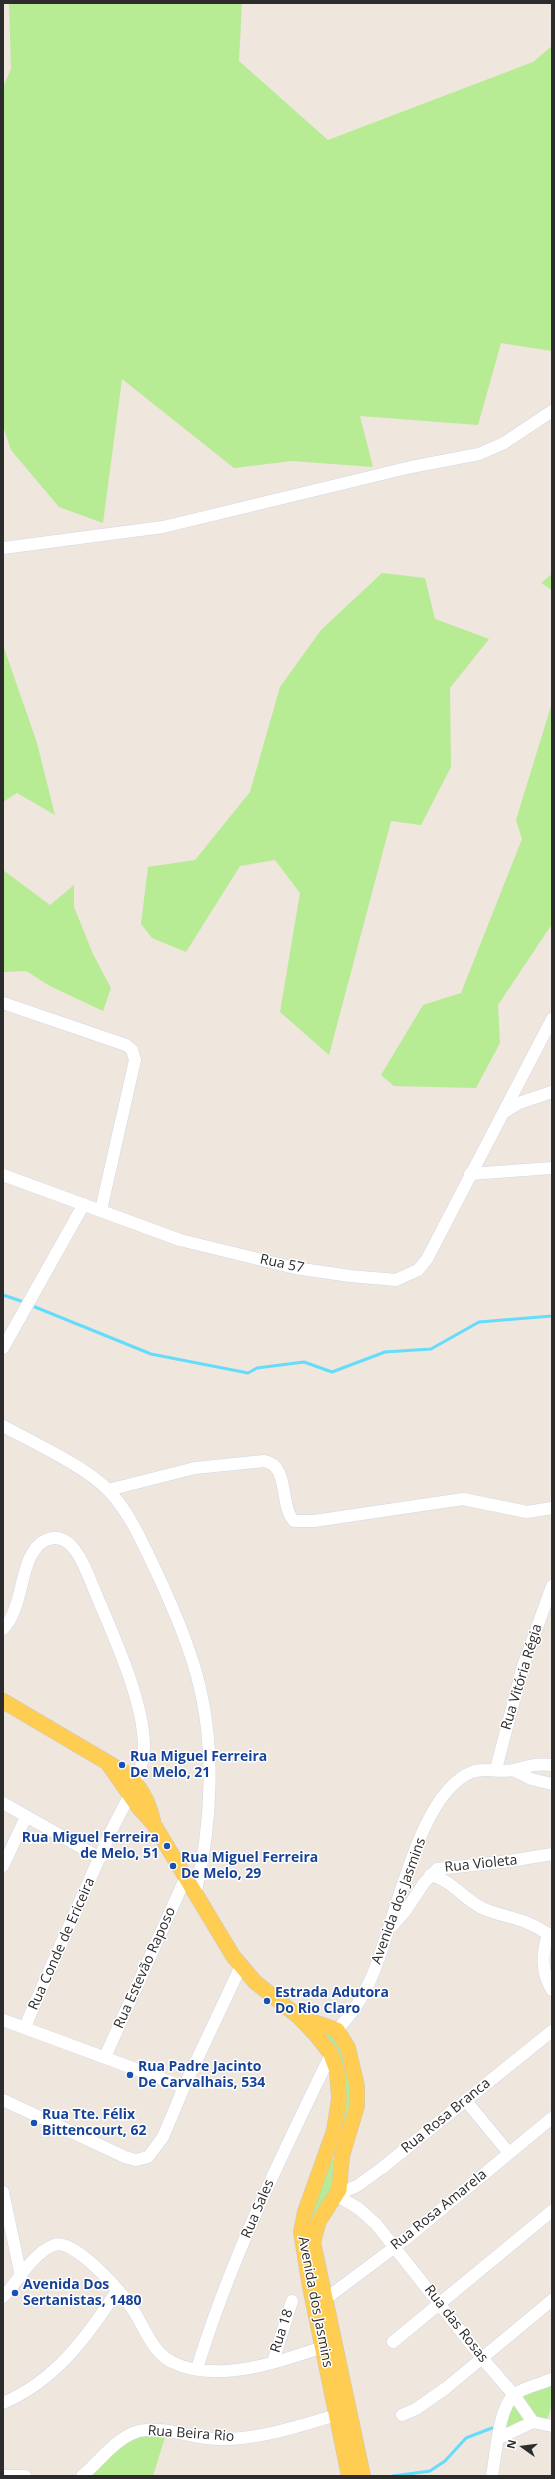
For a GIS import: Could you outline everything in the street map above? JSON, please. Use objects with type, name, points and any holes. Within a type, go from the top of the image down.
[{"type":"main road","points":[[3,1701],[109,1765],[148,1803],[153,1823],[185,1879],[241,1966],[255,1982],[299,2017],[337,2030]]},
{"type":"main road","name":"Avenida dos Jasmins","points":[[299,2017],[331,2054],[337,2071],[339,2099],[334,2130],[305,2212],[301,2232],[302,2250],[363,2476]]},
{"type":"main road","name":"Avenida dos Jasmins","points":[[337,2030],[348,2048],[354,2067],[357,2086],[354,2119],[342,2156],[340,2181],[336,2195],[319,2221],[314,2234],[324,2300],[337,2415],[349,2476]]},
{"type":"main road","points":[[328,2149],[342,2156]]},
{"type":"street","points":[[3,548],[163,527],[410,467],[479,454],[504,443],[552,410]]},
{"type":"street","points":[[3,1003],[126,1045],[132,1050],[134,1060],[101,1210]]},
{"type":"street","name":"Rua 57","points":[[3,1175],[180,1240],[211,1249],[295,1268],[350,1276],[396,1280],[418,1270],[427,1259],[552,1019]]},
{"type":"street","points":[[503,1113],[520,1103],[552,1092]]},
{"type":"street","points":[[470,1174],[552,1168]]},
{"type":"street","points":[[3,1348],[84,1204]]},
{"type":"street","points":[[3,1426],[73,1465],[108,1490],[129,1518],[143,1544],[186,1641],[197,1677],[206,1720],[209,1762],[207,1829],[202,1865],[195,1895]]},
{"type":"street","points":[[108,1490],[195,1468],[270,1462],[277,1467],[288,1512],[294,1521],[298,1522],[314,1522],[462,1500],[527,1512],[552,1508]]},
{"type":"street","name":"Rua Conde de Ericeira","points":[[3,1629],[16,1609],[33,1551],[46,1540],[55,1538],[70,1544],[83,1563],[127,1672],[140,1716],[144,1743],[144,1761],[25,2028]]},
{"type":"street","name":"Rua Vitória Régia","points":[[496,1769],[523,1666],[552,1586]]},
{"type":"street","name":"Avenida dos Jasmins","points":[[337,2030],[358,2004],[370,1982],[390,1928],[415,1850],[436,1807],[447,1791],[471,1772],[496,1769],[513,1770],[534,1764],[552,1765]]},
{"type":"street","name":"Avenida dos Jasmins","points":[[513,1770],[531,1780],[552,1784]]},
{"type":"street","points":[[3,1803],[100,1858]]},
{"type":"street","points":[[3,1866],[26,1817]]},
{"type":"street","name":"Rua Violeta","points":[[390,1928],[406,1910],[430,1875],[438,1869],[510,1861],[552,1854]]},
{"type":"street","points":[[430,1875],[446,1880],[483,1908],[528,1922],[548,1934],[543,1961],[546,1980],[552,1990]]},
{"type":"street","name":"Rua Estevão Raposo","points":[[105,2057],[185,1879]]},
{"type":"street","points":[[3,2100],[11,2102],[100,2147],[125,2157],[143,2160],[155,2151],[163,2137],[184,2086],[241,1966]]},
{"type":"street","points":[[3,2020],[184,2086]]},
{"type":"street","name":"Rua Rosa Branca","points":[[336,2195],[357,2186],[466,2101],[552,2031]]},
{"type":"street","name":"Rua Sales","points":[[197,2369],[231,2274],[263,2196],[331,2054]]},
{"type":"street","points":[[466,2101],[509,2153]]},
{"type":"street","name":"Rua Rosa Amarela","points":[[324,2300],[395,2246],[552,2118]]},
{"type":"street","points":[[3,2192],[21,2276]]},
{"type":"street","name":"Rua das Rosas","points":[[336,2195],[358,2208],[376,2224],[441,2304],[482,2358],[514,2395],[533,2422]]},
{"type":"street","points":[[393,2342],[552,2211]]},
{"type":"street","points":[[3,2297],[40,2256],[53,2246],[59,2244],[76,2250],[117,2291],[133,2310],[160,2353],[172,2362],[197,2369],[224,2371],[273,2362],[328,2345]]},
{"type":"street","points":[[3,2403],[14,2398],[53,2372],[77,2348],[117,2291]]},
{"type":"street","points":[[402,2415],[426,2402],[552,2300]]},
{"type":"street","name":"Rua 18","points":[[273,2362],[292,2301]]},
{"type":"street","points":[[492,2476],[498,2438],[504,2413],[514,2395],[552,2379]]},
{"type":"street","name":"Rua Beira Rio","points":[[82,2476],[124,2438],[136,2431],[151,2430],[218,2439],[239,2438],[266,2435],[337,2415]]},
{"type":"street","points":[[498,2438],[533,2422],[552,2426]]},
{"type":"street","points":[[3,2476],[25,2476]]},
{"type":"green space","points":[[9,3],[242,3],[239,61],[328,140],[533,62],[552,46],[552,351],[501,343],[478,425],[360,416],[373,467],[292,461],[234,468],[122,379],[103,523],[59,507],[11,450],[3,426],[3,87],[11,69]]},
{"type":"green space","points":[[382,573],[425,578],[435,619],[489,639],[450,688],[451,767],[421,825],[391,821],[329,1055],[280,1012],[300,893],[275,860],[240,866],[186,952],[152,938],[141,924],[148,867],[195,860],[250,792],[280,687],[321,630]]},
{"type":"green space","points":[[552,574],[552,590],[541,583]]},
{"type":"green space","points":[[3,645],[37,743],[55,815],[17,793],[3,802]]},
{"type":"green space","points":[[552,703],[552,924],[498,1005],[500,1043],[476,1088],[394,1086],[381,1075],[423,1005],[461,993],[522,839],[516,820]]},
{"type":"green space","points":[[3,870],[50,905],[74,885],[74,907],[93,954],[111,988],[103,1011],[50,986],[26,971],[3,972]]},
{"type":"green space","points":[[326,2027],[343,2050],[354,2096],[338,2143],[335,2144],[342,2118],[321,2028]]},
{"type":"green space","points":[[332,2159],[336,2161],[336,2182],[305,2250],[304,2233]]},
{"type":"green space","points":[[552,2384],[552,2405],[547,2420],[537,2418],[522,2397],[525,2393]]},
{"type":"green space","points":[[514,2402],[526,2420],[506,2429],[507,2413]]},
{"type":"green space","points":[[146,2432],[165,2437],[153,2476],[88,2476],[125,2440]]},
{"type":"waterway","points":[[3,1295],[21,1301]]},
{"type":"waterway","points":[[35,1307],[151,1354],[248,1373],[257,1368],[304,1362],[332,1372],[385,1352],[431,1349],[479,1322],[552,1316]]},
{"type":"waterway","points":[[393,2476],[430,2471],[445,2461],[466,2438],[492,2428]]},
{"type":"place","name":"Rua Miguel Ferreira De Melo, 21","points":[[122,1765]]},
{"type":"place","name":"Rua Miguel Ferreira de Melo, 51","points":[[167,1846]]},
{"type":"place","name":"Rua Miguel Ferreira De Melo, 29","points":[[173,1866]]},
{"type":"place","name":"Estrada Adutora Do Rio Claro","points":[[267,2001]]},
{"type":"place","name":"Rua Padre Jacinto De Carvalhais, 534","points":[[130,2075]]},
{"type":"place","name":"Rua Tte. Félix Bittencourt, 62","points":[[34,2123]]},
{"type":"place","name":"Avenida Dos Sertanistas, 1480","points":[[15,2293]]}]
